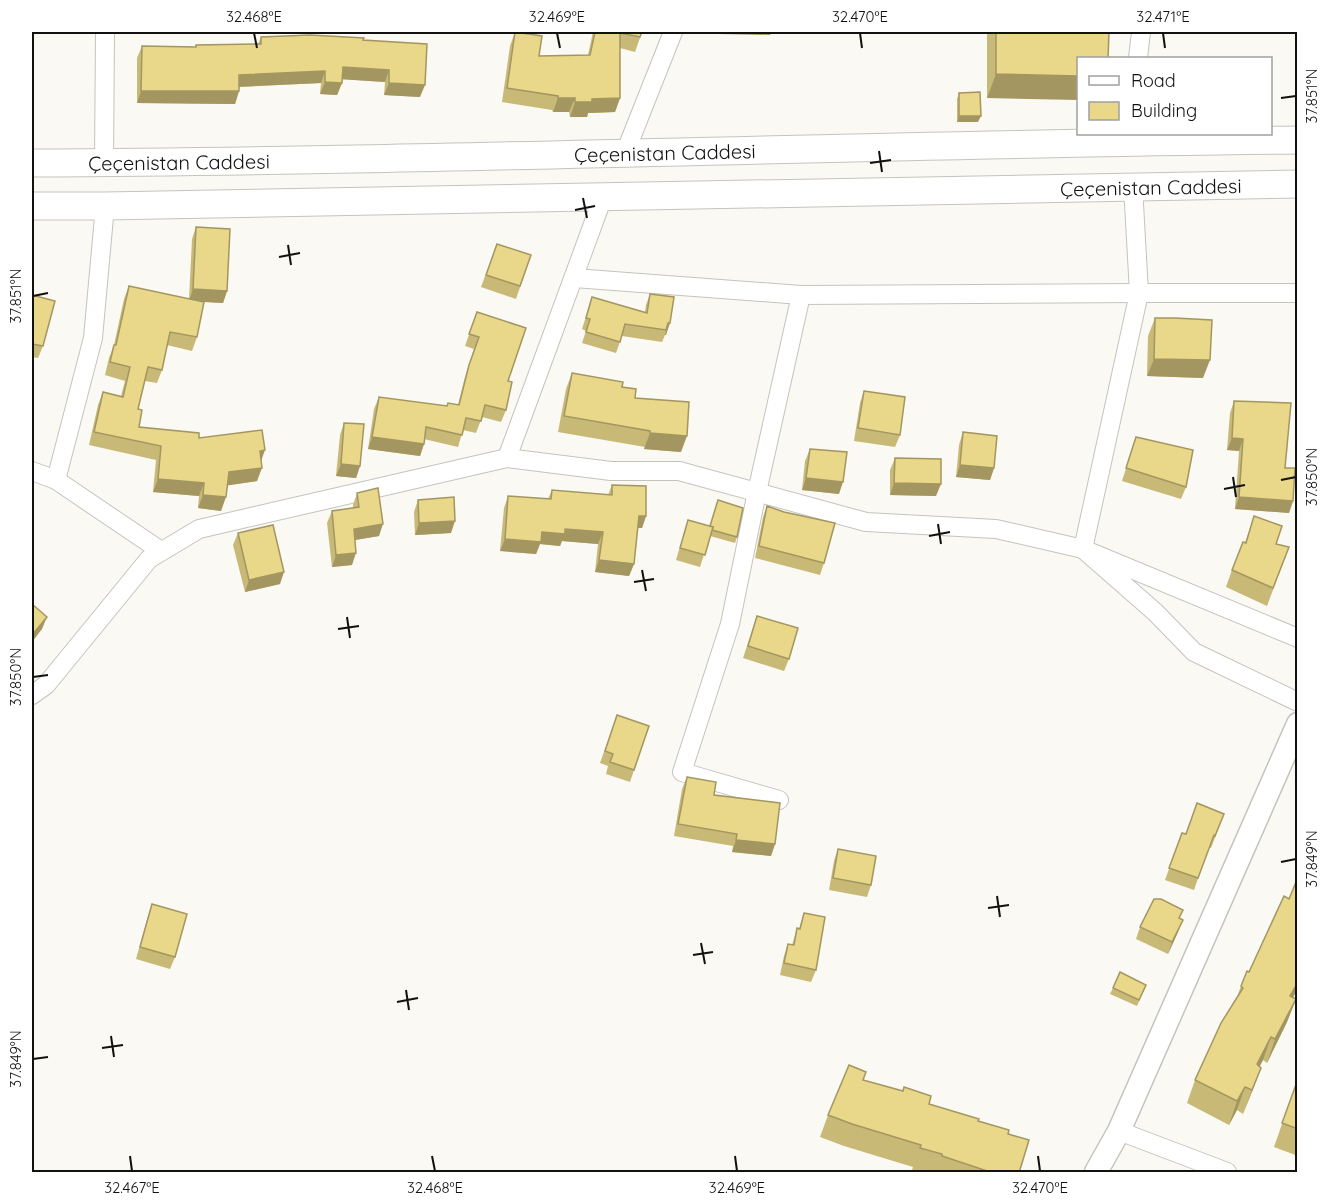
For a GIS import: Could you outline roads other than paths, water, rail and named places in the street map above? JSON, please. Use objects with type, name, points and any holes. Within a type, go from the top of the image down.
[{"type":"main road","name":"Çeçenistan Caddesi","points":[[32,163],[625,153],[1129,137],[1298,140]]},
{"type":"main road","name":"Çeçenistan Caddesi","points":[[32,206],[1298,184]]},
{"type":"street","points":[[104,162],[105,32]]},
{"type":"street","points":[[625,153],[673,32]]},
{"type":"street","points":[[1138,57],[1141,32]]},
{"type":"street","points":[[1083,549],[1139,293],[1133,186]]},
{"type":"street","points":[[507,458],[603,197]]},
{"type":"street","points":[[56,480],[93,338],[105,206]]},
{"type":"street","points":[[574,278],[801,295],[1298,294]]},
{"type":"street","points":[[779,800],[682,772],[730,624],[801,295]]},
{"type":"street","points":[[32,695],[46,685],[149,559],[199,528],[507,458],[611,471],[679,471],[866,522],[996,529],[1083,549],[1298,638]]},
{"type":"street","points":[[32,471],[56,480],[162,551]]},
{"type":"street","points":[[1083,549],[1155,612],[1194,652],[1298,702]]},
{"type":"street","points":[[1096,1173],[1119,1131],[1298,724]]},
{"type":"street","points":[[1119,1131],[1227,1173]]}]
